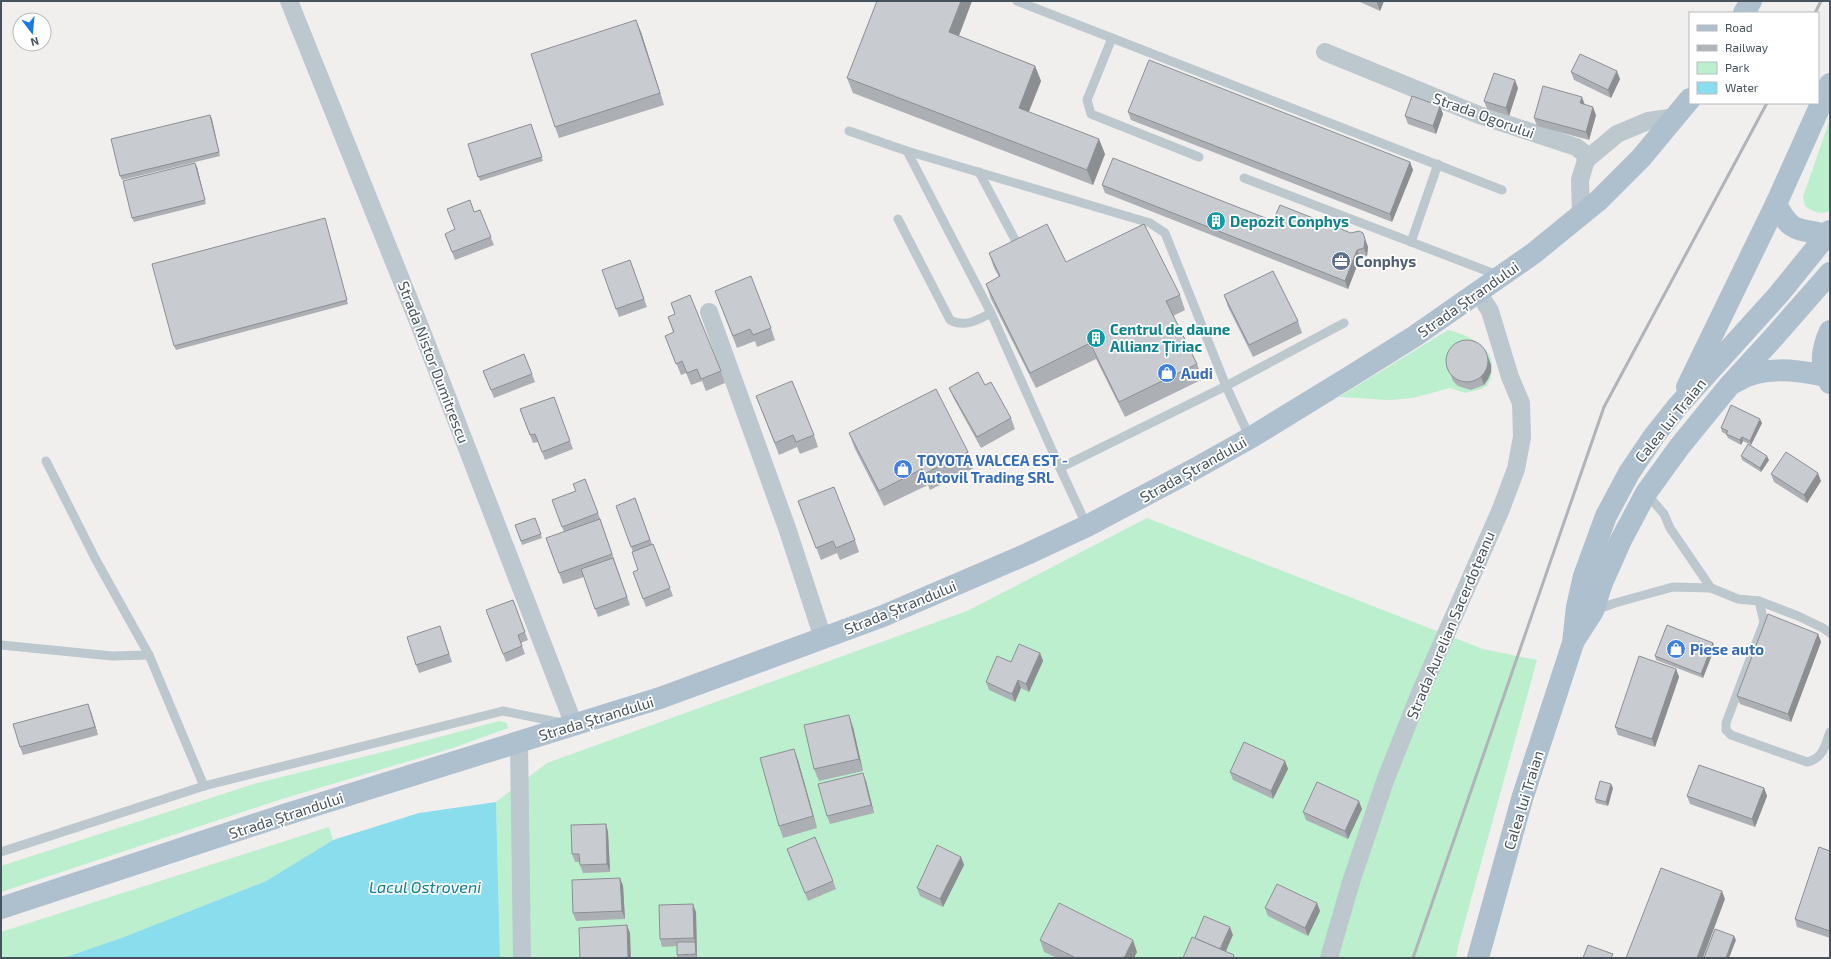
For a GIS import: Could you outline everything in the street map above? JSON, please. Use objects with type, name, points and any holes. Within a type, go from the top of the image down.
[{"type":"main road","points":[[1677,407],[1776,204],[1830,84]]},
{"type":"main road","name":"Strada Ștrandului","points":[[1,908],[299,810],[660,698],[883,616],[950,588],[1087,526],[1250,438],[1415,336],[1534,253],[1581,216],[1641,158],[1689,100]]},
{"type":"main road","points":[[1776,204],[1781,214],[1791,226],[1799,230],[1829,233]]},
{"type":"main road","name":"Calea lui Traian","points":[[1478,958],[1522,799],[1573,643],[1577,607],[1584,576],[1606,516],[1629,473],[1654,436],[1677,407],[1779,294],[1829,233]]},
{"type":"main road","name":"Calea lui Traian","points":[[1573,643],[1593,611],[1602,583],[1621,540],[1646,493],[1680,446],[1729,386],[1830,273]]},
{"type":"main road","points":[[1828,379],[1822,361],[1824,344],[1830,331]]},
{"type":"main road","points":[[1729,386],[1747,375],[1768,371],[1801,371],[1828,379]]},
{"type":"street","name":"Strada Nistor Dumitrescu","points":[[289,1],[419,324],[574,725]]},
{"type":"street","name":"Strada Ogorului","points":[[1325,52],[1479,116],[1576,147],[1584,153],[1586,160]]},
{"type":"street","points":[[1581,216],[1580,180],[1586,160],[1617,134],[1648,121],[1676,117]]},
{"type":"street","name":"Strada Aurelian Sacerdoțeanu","points":[[1329,958],[1350,882],[1385,781],[1420,693],[1501,509],[1516,469],[1522,437],[1521,402],[1510,377],[1490,312],[1478,292]]},
{"type":"street","points":[[708,312],[787,528],[823,638]]},
{"type":"street","points":[[519,742],[522,958]]},
{"type":"lane","points":[[1017,1],[1502,190]]},
{"type":"lane","points":[[1112,38],[1087,100],[1091,114],[1199,157]]},
{"type":"lane","points":[[849,131],[907,151],[1150,223],[1160,229],[1165,233],[1226,386],[1250,438]]},
{"type":"lane","points":[[907,151],[991,314],[1087,526]]},
{"type":"lane","points":[[1411,242],[1438,164]]},
{"type":"lane","points":[[979,172],[1023,254]]},
{"type":"lane","points":[[1244,178],[1501,276]]},
{"type":"lane","points":[[898,219],[950,320],[958,324],[970,323],[991,314]]},
{"type":"lane","points":[[1060,468],[1226,386],[1344,323]]},
{"type":"lane","points":[[46,461],[96,560],[149,655],[204,786]]},
{"type":"lane","points":[[1646,493],[1664,514],[1670,528],[1711,588]]},
{"type":"lane","points":[[1593,611],[1615,603],[1673,587],[1711,588],[1738,599],[1759,601],[1798,616],[1830,633]]},
{"type":"lane","points":[[1759,601],[1764,622],[1726,723],[1726,730],[1731,735],[1807,762],[1815,760],[1821,756],[1830,732]]},
{"type":"lane","points":[[1,645],[112,656],[149,655]]},
{"type":"lane","points":[[1,852],[204,786],[503,711],[574,725]]},
{"type":"green space","points":[[1830,119],[1830,211],[1820,213],[1805,206],[1803,197]]},
{"type":"green space","points":[[1448,330],[1477,342],[1490,356],[1492,375],[1487,386],[1465,393],[1450,388],[1413,398],[1389,400],[1339,397]]},
{"type":"green space","points":[[1147,518],[1483,649],[1537,660],[1456,958],[500,958],[496,802],[547,763],[967,611]]},
{"type":"green space","points":[[499,721],[507,723],[508,728],[453,748],[282,799],[1,892],[1,866],[257,783],[387,751]]},
{"type":"green space","points":[[329,827],[333,840],[266,881],[124,937],[63,958],[1,958],[1,932]]},
{"type":"water","name":"Lacul Ostroveni","points":[[496,802],[500,958],[63,958],[124,937],[266,881],[333,840],[419,813]]},
{"type":"building","points":[[877,1],[961,1],[949,32],[1035,66],[1019,108],[1099,139],[1087,170],[847,78]]},
{"type":"building","points":[[636,20],[660,93],[555,127],[531,54]]},
{"type":"building","points":[[1580,54],[1617,71],[1608,90],[1571,72]]},
{"type":"building","points":[[1149,60],[1410,162],[1390,214],[1128,112]]},
{"type":"building","points":[[1494,73],[1515,80],[1506,108],[1484,101]]},
{"type":"building","points":[[1543,86],[1582,97],[1580,103],[1593,107],[1586,132],[1534,118]]},
{"type":"building","points":[[1412,96],[1440,106],[1433,126],[1405,116]]},
{"type":"building","points":[[210,115],[219,152],[120,176],[111,139]]},
{"type":"building","points":[[531,124],[542,157],[478,177],[468,144]]},
{"type":"building","name":"Depozit Conphys","points":[[1113,158],[1273,221],[1280,205],[1351,233],[1359,231],[1363,233],[1365,239],[1364,248],[1357,250],[1345,281],[1102,185]]},
{"type":"building","points":[[195,163],[205,200],[132,218],[123,181]]},
{"type":"building","points":[[470,200],[474,212],[480,210],[491,237],[452,252],[445,234],[455,229],[447,209]]},
{"type":"building","points":[[325,218],[347,300],[174,346],[152,264]]},
{"type":"building","name":"Centrul de daune Allianz Țiriac","points":[[1047,224],[1066,262],[1144,224],[1180,295],[1166,301],[1197,364],[1119,402],[1090,343],[1030,373],[986,284],[1000,276],[989,253]]},
{"type":"building","points":[[630,260],[644,299],[616,309],[602,270]]},
{"type":"building","points":[[1273,271],[1298,321],[1249,345],[1224,295]]},
{"type":"building","points":[[751,276],[771,328],[753,335],[750,329],[733,336],[715,291]]},
{"type":"building","points":[[690,295],[721,371],[701,379],[697,369],[687,373],[682,361],[676,364],[665,336],[674,332],[668,317],[675,314],[671,303]]},
{"type":"building","points":[[1467,340],[1482,346],[1488,361],[1482,376],[1467,382],[1452,376],[1446,361],[1452,346]]},
{"type":"building","points":[[524,354],[532,374],[491,390],[483,371]]},
{"type":"building","points":[[978,372],[985,385],[991,382],[1011,418],[977,437],[949,388]]},
{"type":"building","points":[[792,381],[814,435],[796,442],[793,435],[775,443],[756,396]]},
{"type":"building","points":[[936,389],[968,452],[924,474],[922,469],[879,491],[849,433]]},
{"type":"building","points":[[554,397],[570,441],[542,452],[535,434],[530,435],[520,409]]},
{"type":"building","points":[[1731,405],[1760,419],[1750,441],[1742,437],[1740,440],[1726,434],[1728,431],[1721,428]]},
{"type":"building","points":[[1748,444],[1767,456],[1760,468],[1741,456]]},
{"type":"building","points":[[1786,452],[1818,473],[1804,495],[1771,474]]},
{"type":"building","points":[[585,479],[598,513],[562,527],[552,500],[576,491],[573,484]]},
{"type":"building","points":[[834,487],[855,540],[836,548],[833,541],[816,548],[798,501]]},
{"type":"building","points":[[635,498],[650,540],[631,547],[616,506]]},
{"type":"building","points":[[535,518],[541,534],[521,541],[515,525]]},
{"type":"building","points":[[600,519],[612,554],[559,573],[546,538]]},
{"type":"building","points":[[653,544],[670,588],[643,599],[633,572],[638,570],[632,552]]},
{"type":"building","points":[[613,558],[627,597],[595,609],[581,569]]},
{"type":"building","points":[[513,600],[525,632],[518,635],[522,646],[503,654],[486,610]]},
{"type":"building","points":[[1768,614],[1818,634],[1788,714],[1737,696]]},
{"type":"building","points":[[1667,625],[1713,643],[1701,674],[1655,656]]},
{"type":"building","points":[[440,626],[449,654],[416,665],[407,637]]},
{"type":"building","points":[[1019,644],[1040,653],[1026,684],[1018,680],[1012,694],[986,682],[997,656],[1011,662]]},
{"type":"building","points":[[1639,656],[1676,669],[1652,739],[1615,727]]},
{"type":"building","points":[[88,704],[95,727],[20,747],[13,724]]},
{"type":"building","points":[[849,715],[859,759],[814,769],[804,725]]},
{"type":"building","points":[[1244,742],[1285,761],[1271,791],[1230,772]]},
{"type":"building","points":[[794,749],[813,816],[779,826],[760,758]]},
{"type":"building","points":[[1699,765],[1764,788],[1752,819],[1687,796]]},
{"type":"building","points":[[863,773],[871,805],[827,816],[818,784]]},
{"type":"building","points":[[1600,781],[1611,784],[1606,802],[1595,799]]},
{"type":"building","points":[[1317,782],[1359,801],[1345,831],[1303,812]]},
{"type":"building","points":[[606,824],[607,864],[580,865],[579,854],[572,854],[571,825]]},
{"type":"building","points":[[815,837],[833,881],[805,893],[787,849]]},
{"type":"building","points":[[937,845],[961,857],[940,899],[917,888]]},
{"type":"building","points":[[1819,847],[1830,851],[1830,931],[1795,919]]},
{"type":"building","points":[[1661,868],[1722,891],[1697,958],[1626,958]]},
{"type":"building","points":[[620,878],[622,911],[573,913],[572,880]]},
{"type":"building","points":[[1277,884],[1317,903],[1305,928],[1265,908]]},
{"type":"building","points":[[1059,903],[1133,940],[1124,958],[1076,958],[1040,940]]},
{"type":"building","points":[[693,904],[694,938],[660,939],[659,905]]},
{"type":"building","points":[[1204,916],[1230,927],[1220,949],[1195,938]]},
{"type":"building","points":[[627,925],[628,958],[580,958],[579,928]]},
{"type":"building","points":[[1715,929],[1734,936],[1726,958],[1704,958]]},
{"type":"building","points":[[1192,937],[1234,955],[1233,958],[1183,958]]},
{"type":"building","points":[[677,942],[695,942],[696,954],[677,955]]},
{"type":"building","points":[[1588,945],[1613,954],[1611,958],[1583,958]]},
{"type":"railway","points":[[1816,12],[1821,1]]},
{"type":"railway","points":[[1413,958],[1604,407],[1766,104]]},
{"type":"place","name":"Depozit Conphys","points":[[1216,221]]},
{"type":"place","name":"Conphys","points":[[1341,261]]},
{"type":"place","name":"Centrul de daune Allianz Țiriac","points":[[1096,338]]},
{"type":"place","name":"Audi","points":[[1167,373]]},
{"type":"place","name":"TOYOTA VALCEA EST - Autovil Trading SRL","points":[[903,469]]},
{"type":"place","name":"Piese auto","points":[[1676,649]]}]
